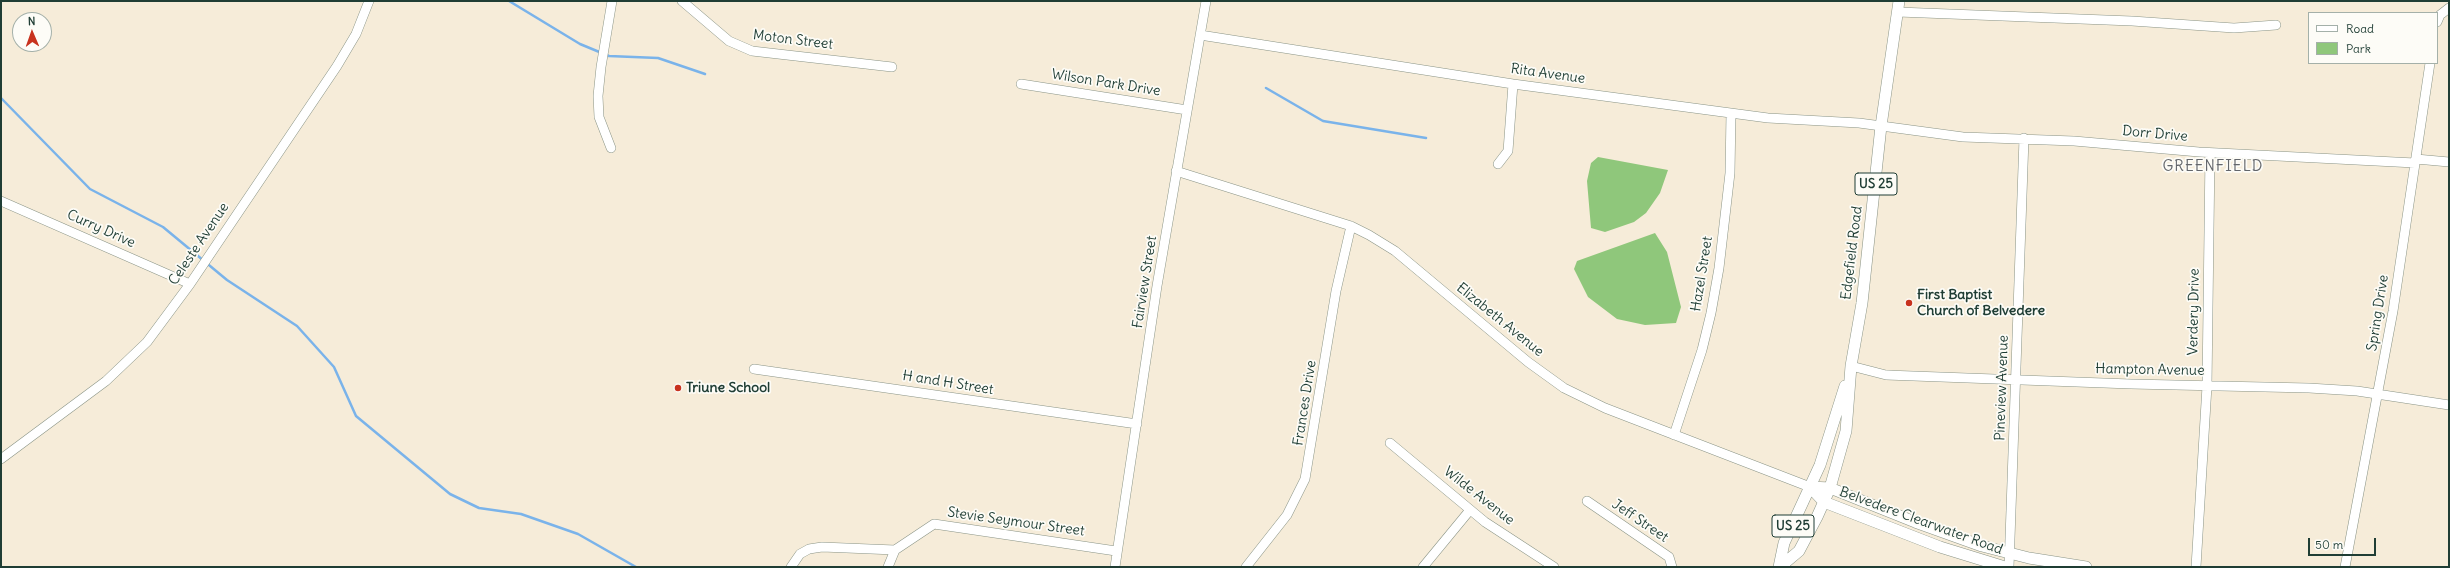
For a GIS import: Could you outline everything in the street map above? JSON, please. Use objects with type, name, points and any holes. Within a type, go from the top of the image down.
[{"type":"main road","name":"Edgefield Road","points":[[1780,567],[1799,551],[1824,502],[1830,488],[1846,431],[1851,366],[1872,222],[1881,126],[1898,7]]},
{"type":"main road","name":"Edgefield Road","points":[[1780,567],[1784,543],[1820,465],[1851,366]]},
{"type":"main road","name":"Belvedere Clearwater Road","points":[[1810,487],[1830,488],[1844,495],[1956,538],[2009,553],[2086,567]]},
{"type":"main road","name":"Belvedere Clearwater Road","points":[[1810,487],[1824,502],[1929,543],[1982,561],[2005,567]]},
{"type":"street","name":"Celeste Avenue","points":[[1,459],[118,371],[147,342],[190,284],[337,66],[356,34],[369,1]]},
{"type":"street","points":[[611,148],[599,117],[598,96],[601,67],[612,1]]},
{"type":"street","name":"Moton Street","points":[[682,1],[729,41],[752,51],[892,67]]},
{"type":"street","name":"Fairview Street","points":[[1115,567],[1116,551],[1176,171],[1206,1]]},
{"type":"street","points":[[1898,7],[2234,28],[2276,26]]},
{"type":"street","points":[[2438,21],[2446,10]]},
{"type":"street","name":"Rita Avenue","points":[[1200,35],[1513,84],[1768,118],[1881,126],[1893,129]]},
{"type":"street","name":"Spring Drive","points":[[2345,567],[2378,394],[2430,64]]},
{"type":"street","name":"Wilson Park Drive","points":[[1020,84],[1187,110]]},
{"type":"street","points":[[1498,164],[1508,151],[1513,84]]},
{"type":"street","name":"Hazel Street","points":[[1674,435],[1702,350],[1712,306],[1729,180],[1732,113]]},
{"type":"street","name":"Dorr Drive","points":[[1893,129],[1962,137],[2024,138],[2210,153],[2449,162]]},
{"type":"street","name":"Pineview Avenue","points":[[2009,567],[2017,379],[2024,138]]},
{"type":"street","name":"Verdery Drive","points":[[2196,567],[2207,386],[2210,153]]},
{"type":"street","name":"Elizabeth Avenue","points":[[1176,171],[1351,226],[1369,235],[1394,251],[1528,362],[1564,388],[1605,408],[1810,487]]},
{"type":"street","name":"Curry Drive","points":[[1,201],[190,284]]},
{"type":"street","name":"Frances Drive","points":[[1246,567],[1287,515],[1305,479],[1336,292],[1351,226]]},
{"type":"street","name":"Hampton Avenue","points":[[1851,366],[1880,374],[2207,386],[2309,388],[2378,394],[2449,405]]},
{"type":"street","name":"H and H Street","points":[[754,369],[1137,424]]},
{"type":"street","name":"Wilde Avenue","points":[[1390,443],[1485,522],[1554,567]]},
{"type":"street","name":"Jeff Street","points":[[1587,501],[1669,557],[1672,567]]},
{"type":"street","points":[[1423,567],[1470,510]]},
{"type":"street","name":"Stevie Seymour Street","points":[[894,550],[934,524],[1116,551]]},
{"type":"street","points":[[791,567],[800,554],[809,549],[822,547],[894,550],[888,567]]},
{"type":"green space","points":[[1598,157],[1668,170],[1660,193],[1646,213],[1634,222],[1605,232],[1591,228],[1587,181],[1591,163]]},
{"type":"green space","points":[[1655,233],[1667,252],[1681,307],[1676,323],[1645,325],[1617,319],[1588,297],[1574,269],[1577,261]]},
{"type":"waterway","points":[[509,1],[580,44],[609,56],[658,58],[705,74]]},
{"type":"waterway","points":[[1266,88],[1323,121],[1426,138]]},
{"type":"waterway","points":[[1,98],[90,189],[163,227],[227,280],[297,326],[334,367],[356,416],[450,494],[479,508],[521,514],[578,534],[636,567]]},
{"type":"place","name":"First Baptist Church of Belvedere","points":[[1909,303]]},
{"type":"place","name":"Triune School","points":[[678,388]]},
{"type":"district","name":"GREENFIELD","points":[[2213,167]]}]
